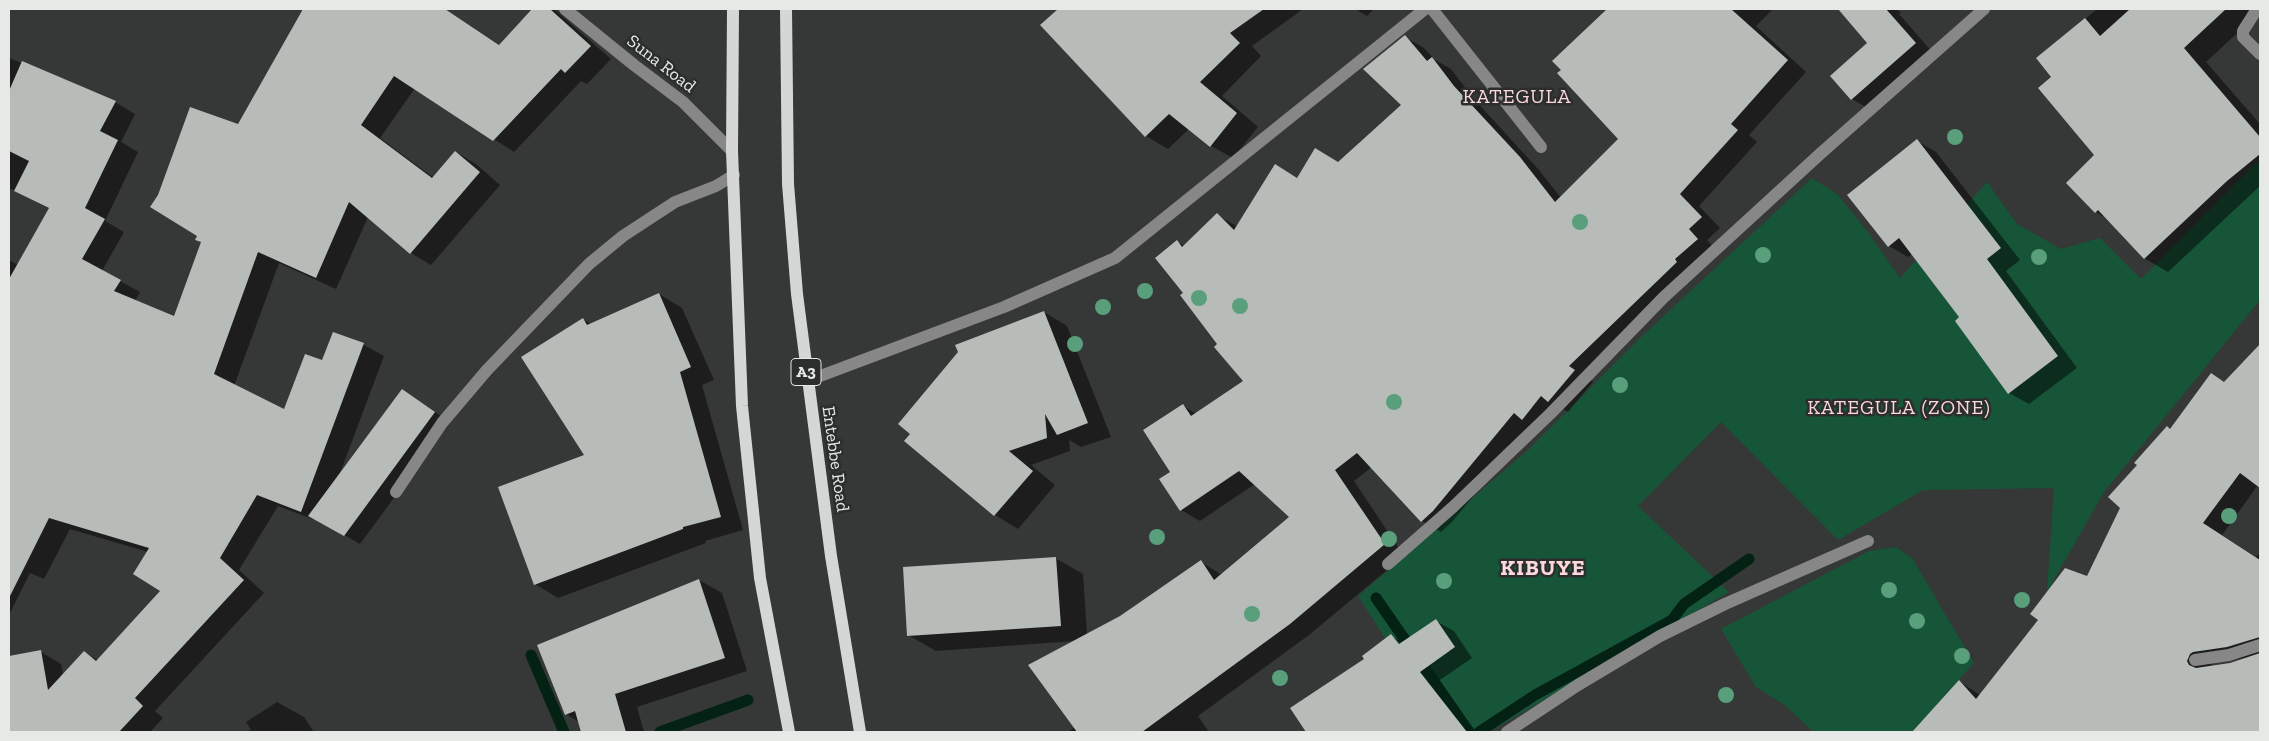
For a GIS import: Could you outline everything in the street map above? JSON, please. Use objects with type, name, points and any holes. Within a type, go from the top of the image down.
[{"type":"main road","points":[[733,9],[732,150],[742,406],[760,578],[789,732]]},
{"type":"main road","name":"Entebbe Road","points":[[786,9],[788,184],[806,381],[831,556],[860,732]]},
{"type":"street","name":"Suna Road","points":[[565,9],[634,66],[683,102],[732,150]]},
{"type":"street","points":[[806,381],[1004,307],[1115,258],[1425,9]]},
{"type":"street","points":[[1432,9],[1541,147]]},
{"type":"street","points":[[1388,564],[1453,507],[1551,414],[1664,297],[1820,154],[1984,9]]},
{"type":"street","points":[[2257,9],[2243,31],[2243,37],[2260,54]]},
{"type":"street","points":[[396,492],[442,423],[487,370],[589,264],[623,236],[675,202],[716,186],[734,175]]},
{"type":"street","points":[[1507,732],[1578,685],[1660,636],[1725,604],[1868,541]]},
{"type":"street","points":[[2195,660],[2229,655],[2260,645]]},
{"type":"green space","points":[[2258,161],[2260,164],[2260,300],[2104,492],[2047,592],[2054,488],[1923,490],[1838,540],[1721,422],[1638,506],[1729,592],[1489,732],[1445,732],[1358,596],[1528,450],[1640,338],[1812,178],[1837,194],[1867,231],[1900,278],[1987,182],[2017,224],[2061,249],[2100,238],[2141,279]]},
{"type":"green space","points":[[1896,547],[1912,558],[1974,663],[1912,732],[1813,732],[1786,706],[1756,687],[1721,629],[1869,551]]},
{"type":"building","points":[[303,9],[445,9],[499,45],[532,9],[550,9],[591,46],[565,73],[561,69],[493,141],[394,76],[361,125],[432,178],[455,151],[480,172],[410,254],[349,202],[316,278],[258,252],[214,374],[284,409],[305,354],[322,360],[333,332],[364,343],[301,512],[257,495],[220,558],[244,580],[135,698],[143,706],[119,732],[9,732],[9,656],[41,650],[48,690],[84,651],[96,661],[160,591],[133,574],[149,548],[49,518],[9,598],[9,279],[49,208],[14,191],[29,161],[9,151],[9,91],[22,61],[116,101],[100,131],[118,140],[85,208],[105,219],[82,259],[121,280],[114,291],[174,316],[201,242],[195,240],[197,236],[150,207],[158,195],[190,107],[238,124]]},
{"type":"building","points":[[1058,9],[1264,9],[1230,33],[1240,43],[1200,82],[1237,113],[1210,147],[1169,114],[1145,137],[1040,25]]},
{"type":"building","points":[[1607,9],[1731,9],[1788,60],[1731,124],[1738,130],[1680,194],[1702,217],[1689,229],[1698,239],[1675,259],[1677,262],[1569,366],[1575,370],[1548,402],[1541,396],[1522,420],[1514,413],[1433,511],[1421,522],[1357,453],[1335,470],[1385,544],[1290,624],[1142,732],[1077,732],[1028,665],[1120,616],[1201,560],[1214,580],[1289,517],[1239,471],[1180,511],[1159,479],[1170,472],[1143,430],[1183,404],[1191,416],[1243,381],[1214,347],[1217,344],[1180,295],[1183,293],[1155,258],[1177,240],[1182,247],[1217,213],[1234,230],[1275,164],[1297,178],[1315,148],[1338,162],[1401,105],[1363,69],[1405,35],[1427,61],[1432,57],[1454,86],[1520,157],[1555,202],[1618,139],[1557,73],[1561,70],[1552,61]]},
{"type":"building","points":[[1838,9],[1886,9],[1916,43],[1851,100],[1830,76],[1867,43]]},
{"type":"building","points":[[2130,9],[2226,9],[2184,48],[2260,137],[2260,154],[2227,181],[2144,259],[2098,210],[2095,213],[2066,183],[2094,155],[2038,88],[2051,77],[2036,58],[2085,18],[2100,36]]},
{"type":"building","points":[[1917,139],[2001,248],[1987,259],[2058,356],[2008,394],[1955,321],[1959,317],[1899,238],[1888,247],[1847,195]]},
{"type":"building","points":[[659,293],[691,367],[680,372],[721,517],[683,527],[683,529],[534,585],[498,487],[584,455],[521,357],[583,318],[587,325]]},
{"type":"building","points":[[1044,311],[1088,423],[1057,435],[1045,414],[1047,438],[1009,451],[1033,471],[994,516],[904,441],[910,434],[898,424],[958,352],[955,345]]},
{"type":"building","points":[[2260,344],[2260,488],[2240,473],[2203,523],[2260,560],[2260,637],[2227,647],[2193,652],[2187,661],[2189,665],[2196,668],[2230,663],[2260,653],[2260,732],[1912,732],[1959,680],[1976,699],[2038,620],[2030,614],[2065,568],[2087,576],[2120,508],[2108,497],[2137,465],[2134,463],[2167,426],[2170,429],[2211,373],[2224,382]]},
{"type":"building","points":[[402,389],[435,412],[344,536],[308,516]]},
{"type":"building","points":[[1056,557],[1061,626],[907,636],[903,567]]},
{"type":"building","points":[[699,579],[725,658],[615,694],[626,732],[581,732],[575,711],[565,715],[537,645]]},
{"type":"building","points":[[1436,619],[1455,647],[1420,672],[1467,732],[1306,732],[1290,708],[1364,659],[1362,656],[1391,634],[1399,644]]},
{"type":"waterway","points":[[1479,732],[1535,695],[1672,620],[1684,604],[1749,559]]},
{"type":"waterway","points":[[1376,598],[1469,732]]},
{"type":"waterway","points":[[531,655],[564,732]]},
{"type":"waterway","points":[[660,732],[748,700]]},
{"type":"district","name":"KATEGULA","points":[[1517,97]]},
{"type":"district","name":"KATEGULA (ZONE)","points":[[1899,408]]},
{"type":"district","name":"KIBUYE","points":[[1543,569]]}]
